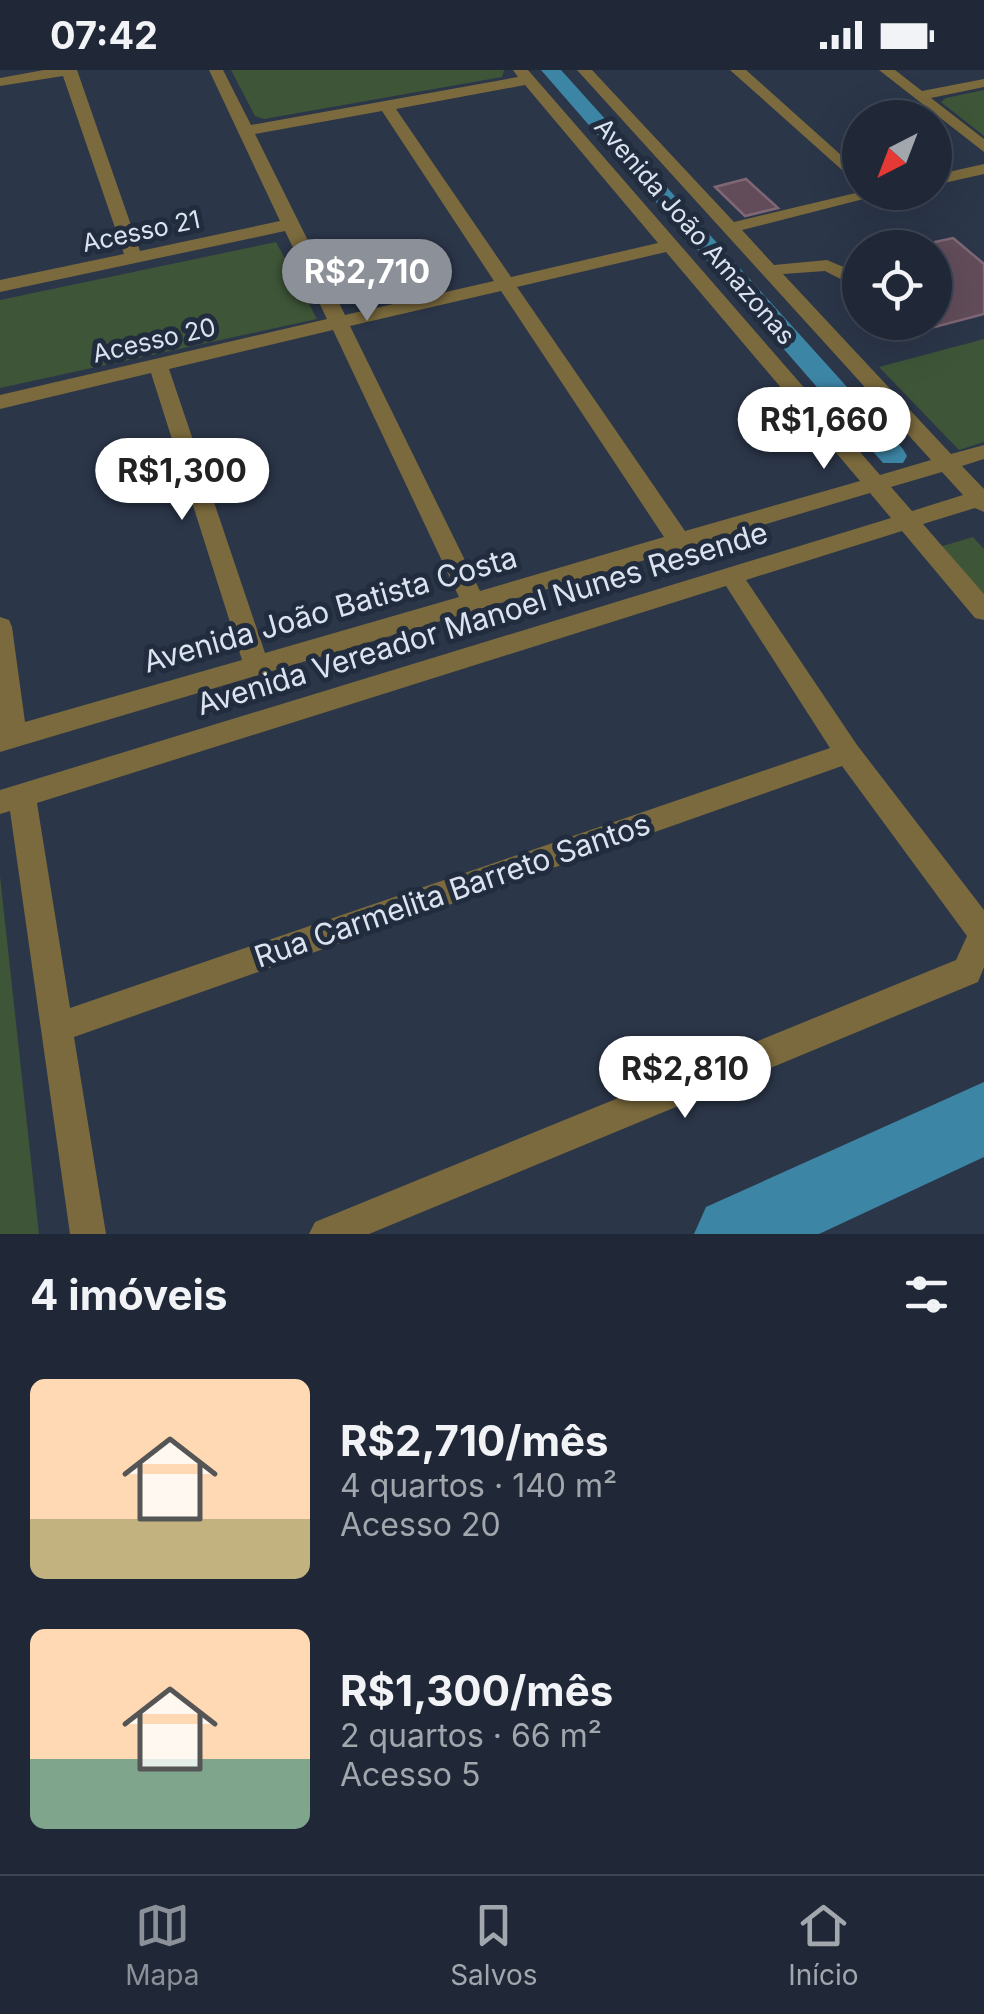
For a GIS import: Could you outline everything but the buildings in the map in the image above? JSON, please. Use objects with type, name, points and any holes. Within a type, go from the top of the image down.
[{"type":"street","points":[[0,82],[69,70],[134,258]]},
{"type":"street","points":[[216,70],[473,600]]},
{"type":"street","name":"Avenida João Amazonas","points":[[587,70],[982,500]]},
{"type":"street","points":[[736,70],[842,165]]},
{"type":"street","points":[[886,70],[984,147]]},
{"type":"street","points":[[246,131],[386,106],[524,75]]},
{"type":"street","name":"Avenida João Amazonas","points":[[524,75],[984,611]]},
{"type":"street","points":[[920,96],[984,83]]},
{"type":"street","points":[[386,106],[678,541]]},
{"type":"street","points":[[952,176],[984,169]]},
{"type":"street","points":[[730,228],[842,201]]},
{"type":"street","name":"Acesso 21","points":[[0,286],[291,224]]},
{"type":"street","name":"Acesso 20","points":[[0,402],[671,246]]},
{"type":"street","points":[[770,270],[830,264],[842,268]]},
{"type":"street","points":[[158,365],[256,664]]},
{"type":"street","name":"Avenida Vereador Manoel Nunes Resende","points":[[678,541],[984,452]]},
{"type":"street","name":"Avenida Vereador Manoel Nunes Resende","points":[[11,798],[730,574],[982,500]]},
{"type":"street","name":"Avenida João Batista Costa","points":[[7,739],[678,541]]},
{"type":"street","points":[[327,1234],[967,971],[984,933],[848,753],[730,574]]},
{"type":"street","points":[[0,627],[7,739]]},
{"type":"street","name":"Rua Carmelita Barreto Santos","points":[[56,1028],[848,753]]},
{"type":"street","points":[[11,798],[56,1028],[88,1234]]},
{"type":"green space","points":[[231,70],[504,70],[502,77],[264,119],[255,116]]},
{"type":"green space","points":[[984,90],[984,136],[952,111],[952,100],[944,100]]},
{"type":"green space","points":[[276,242],[317,319],[0,388],[0,300]]},
{"type":"green space","points":[[984,339],[984,442],[959,450],[879,367]]},
{"type":"green space","points":[[973,537],[984,549],[984,605],[936,548]]},
{"type":"green space","points":[[0,876],[39,1234],[0,1234]]},
{"type":"waterway","points":[[551,70],[893,456]]},
{"type":"waterway","points":[[733,1234],[984,1119]]}]
